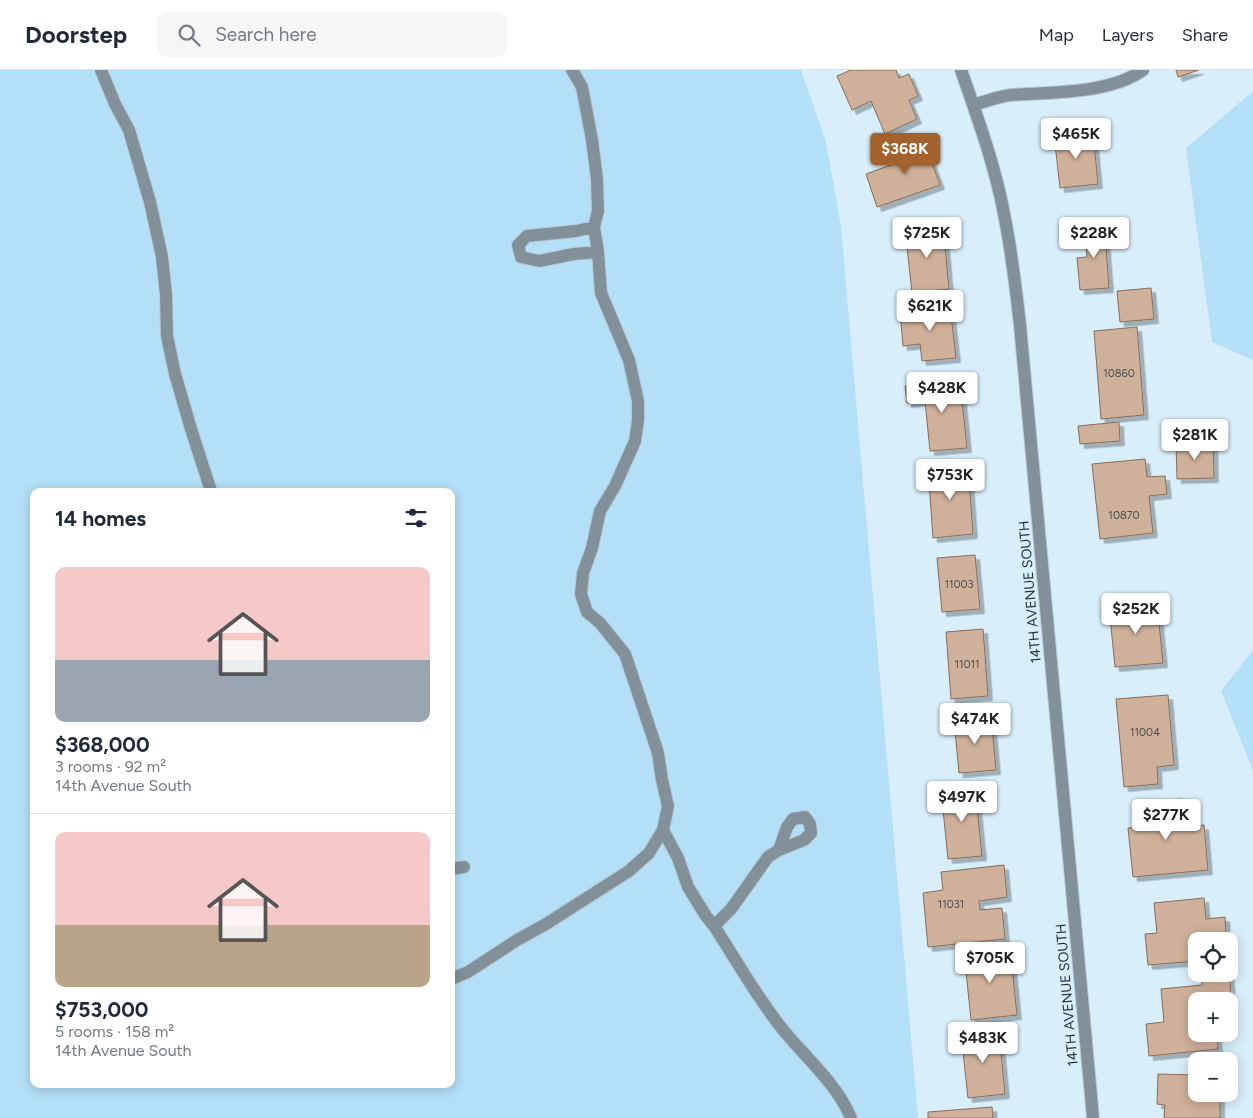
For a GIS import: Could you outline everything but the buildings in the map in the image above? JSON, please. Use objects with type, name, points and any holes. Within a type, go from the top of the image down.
[{"type":"street","points":[[101,70],[115,104],[129,130],[150,202],[162,257],[166,294],[167,336],[175,374],[210,488]]},
{"type":"street","points":[[455,978],[546,924],[629,871],[649,853],[663,830],[668,806],[658,753],[625,654],[600,623],[587,612],[581,594],[583,573],[592,548],[600,511],[615,486],[635,441],[638,401],[630,360],[601,293],[594,227],[598,211],[597,179],[592,140],[582,87],[572,70]]},
{"type":"street","name":"14TH AVENUE SOUTH","points":[[961,70],[995,174],[1005,219],[1020,325],[1092,1118]]},
{"type":"street","points":[[973,105],[1009,95],[1085,90],[1132,78],[1144,70]]},
{"type":"street","points":[[594,227],[576,231],[527,236],[518,245],[521,257],[539,261],[574,254],[598,252]]},
{"type":"street","points":[[663,830],[678,858],[688,887],[735,957],[746,979],[784,1031],[847,1107],[851,1118]]},
{"type":"street","points":[[714,926],[731,908],[768,857],[779,850]]},
{"type":"shaded area","points":[[0,70],[801,70],[826,142],[841,227],[918,1118],[0,1118]]},
{"type":"shaded area","points":[[1253,91],[1253,360],[1212,342],[1186,148]]},
{"type":"shaded area","points":[[1253,650],[1253,771],[1221,691]]}]
